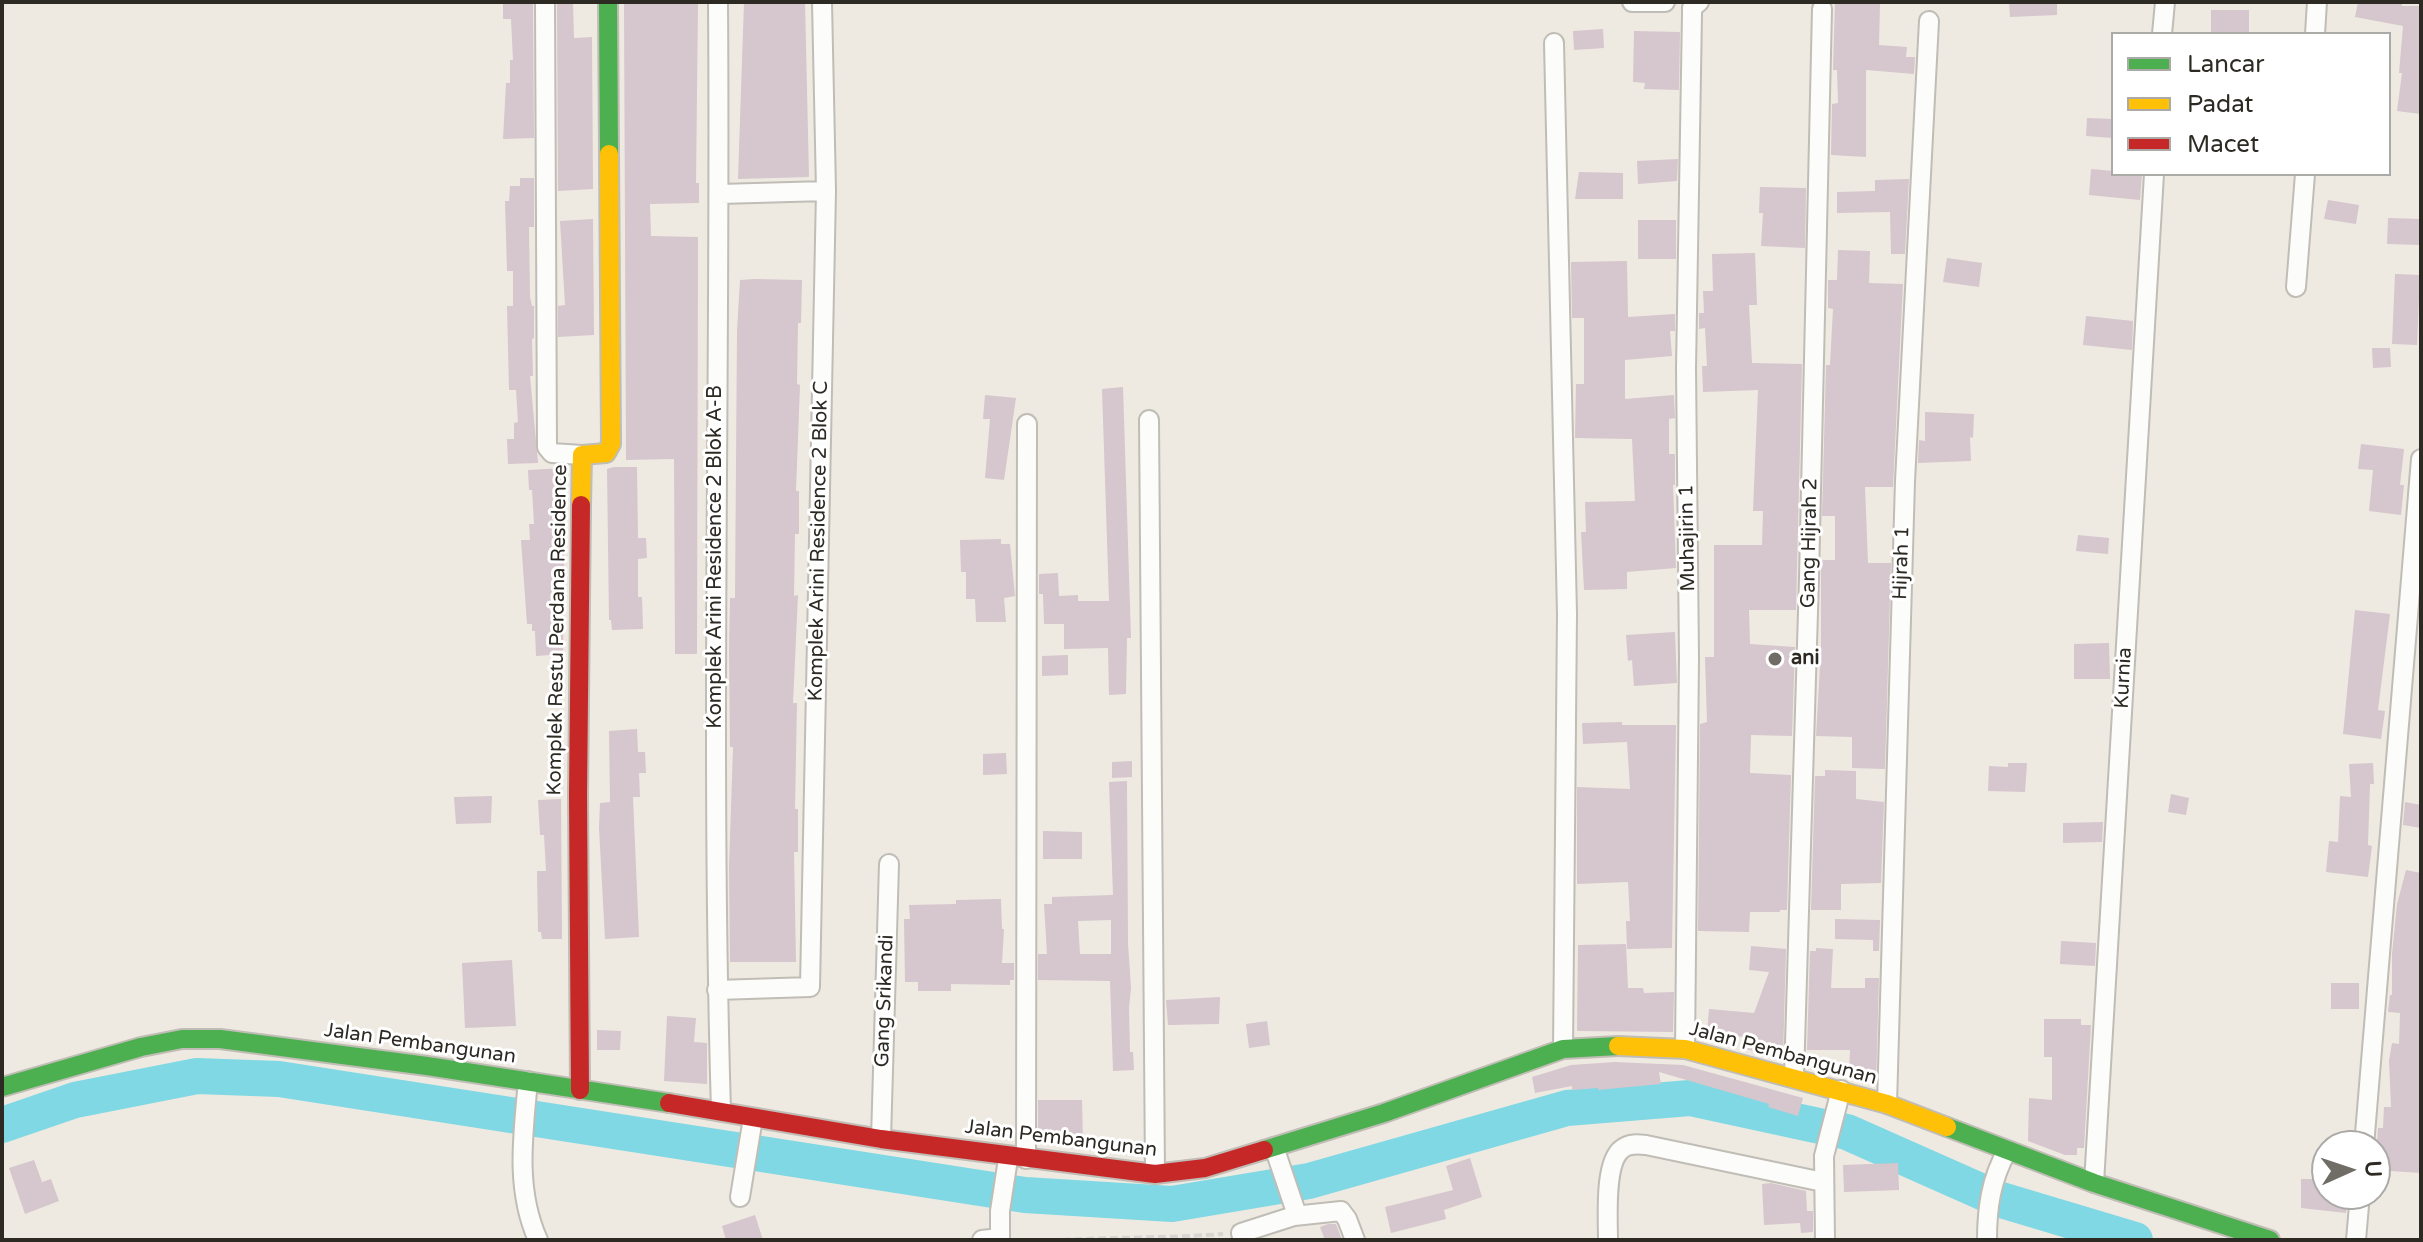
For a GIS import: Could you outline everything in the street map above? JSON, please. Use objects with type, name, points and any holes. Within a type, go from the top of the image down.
[{"type":"street","points":[[545,2],[547,447],[552,453],[582,455]]},
{"type":"street","name":"Komplek Restu Perdana Residence","points":[[580,1090],[578,794],[582,455],[606,453],[611,444],[608,2]]},
{"type":"street","name":"Komplek Arini Residence 2 Blok A-B","points":[[718,2],[720,194],[714,771],[721,1111]]},
{"type":"street","name":"Komplek Arini Residence 2 Blok C","points":[[717,990],[810,987],[826,191],[822,2]]},
{"type":"street","points":[[1632,2],[1665,2]]},
{"type":"street","name":"Muhajirin 1","points":[[1685,1049],[1689,672],[1686,368],[1692,8],[1699,2]]},
{"type":"street","points":[[2162,32],[2165,2]]},
{"type":"street","points":[[2315,32],[2317,2]]},
{"type":"street","name":"Gang Hijrah 2","points":[[1794,1077],[1822,9]]},
{"type":"street","name":"Hijrah 1","points":[[1887,1104],[1905,481],[1929,21]]},
{"type":"street","points":[[1554,43],[1567,614],[1563,1049]]},
{"type":"street","name":"Kurnia","points":[[2094,1183],[2154,176]]},
{"type":"street","points":[[2296,287],[2305,176]]},
{"type":"street","points":[[720,194],[826,191]]},
{"type":"street","points":[[1149,420],[1155,1174]]},
{"type":"street","points":[[982,1240],[1000,1238],[1000,1211],[1014,1158],[1027,424]]},
{"type":"street","points":[[2365,1130],[2421,459]]},
{"type":"street","name":"Gang Srikandi","points":[[881,1139],[889,864]]},
{"type":"street","name":"Jalan Pembangunan","points":[[2,1087],[141,1047],[195,1039],[220,1039],[527,1088],[580,1090],[881,1139],[1155,1174],[1277,1155],[1563,1049],[1615,1046],[1685,1049],[1887,1104],[2094,1183],[2264,1239]]},
{"type":"street","points":[[527,1088],[521,1143],[524,1197],[538,1240]]},
{"type":"street","points":[[1825,1240],[1824,1156],[1841,1090]]},
{"type":"street","points":[[740,1197],[754,1117]]},
{"type":"street","points":[[1608,1240],[1610,1166],[1619,1150],[1630,1144],[1823,1182]]},
{"type":"street","points":[[1987,1240],[1987,1213],[1996,1170],[2007,1151]]},
{"type":"street","points":[[1277,1155],[1293,1208]]},
{"type":"street","points":[[1242,1236],[1293,1208],[1341,1211],[1355,1240]]},
{"type":"street","points":[[2356,1240],[2359,1210]]},
{"type":"path","points":[[1062,1240],[1242,1236]]},
{"type":"building","points":[[503,2],[533,2],[534,138],[503,139],[506,83],[510,83],[510,60],[513,60],[511,19],[503,19]]},
{"type":"building","points":[[557,2],[573,2],[574,38],[592,37],[593,189],[558,191]]},
{"type":"building","points":[[624,2],[698,2],[696,183],[699,183],[699,203],[650,204],[651,236],[698,237],[697,654],[675,654],[674,459],[626,460]]},
{"type":"building","points":[[744,2],[805,2],[809,177],[738,179]]},
{"type":"building","points":[[1835,2],[1880,3],[1879,45],[1907,47],[1906,57],[1915,57],[1914,74],[1866,70],[1866,157],[1831,155],[1832,104],[1838,103],[1837,70],[1833,70]]},
{"type":"building","points":[[2009,2],[2057,2],[2057,15],[2010,17]]},
{"type":"building","points":[[2358,2],[2402,2],[2402,6],[2421,6],[2421,114],[2397,111],[2403,26],[2355,17]]},
{"type":"building","points":[[2211,10],[2249,10],[2249,32],[2211,32]]},
{"type":"building","points":[[1603,29],[1604,48],[1574,50],[1573,31]]},
{"type":"building","points":[[1634,31],[1680,32],[1679,90],[1644,89],[1645,83],[1633,82]]},
{"type":"building","points":[[2087,118],[2111,119],[2111,138],[2086,136]]},
{"type":"building","points":[[1678,159],[1677,181],[1638,184],[1637,161]]},
{"type":"building","points":[[2091,169],[2111,171],[2111,176],[2142,176],[2140,200],[2089,195]]},
{"type":"building","points":[[1579,172],[1623,173],[1623,199],[1575,199]]},
{"type":"building","points":[[520,178],[534,178],[534,227],[529,227],[530,297],[534,306],[533,376],[530,376],[538,463],[508,464],[507,439],[514,439],[514,423],[518,422],[516,390],[509,390],[507,306],[513,306],[513,271],[507,271],[505,201],[509,201],[510,186],[520,186]]},
{"type":"building","points":[[1909,179],[1905,254],[1891,254],[1890,212],[1837,213],[1837,192],[1875,191],[1875,180]]},
{"type":"building","points":[[1760,187],[1806,188],[1805,248],[1761,246],[1763,213],[1759,213]]},
{"type":"building","points":[[2328,200],[2359,205],[2356,224],[2324,219]]},
{"type":"building","points":[[2388,218],[2421,219],[2421,245],[2387,244]]},
{"type":"building","points":[[593,219],[594,335],[558,337],[558,306],[565,305],[560,221]]},
{"type":"building","points":[[1638,220],[1676,220],[1676,259],[1638,259]]},
{"type":"building","points":[[1838,250],[1870,251],[1869,283],[1903,284],[1893,487],[1865,487],[1868,563],[1891,563],[1885,769],[1852,768],[1852,737],[1816,736],[1821,648],[1821,560],[1835,560],[1835,516],[1822,516],[1826,365],[1830,365],[1833,309],[1828,308],[1828,280],[1837,280]]},
{"type":"building","points":[[1755,253],[1757,305],[1749,305],[1752,363],[1802,364],[1796,610],[1749,610],[1750,644],[1795,647],[1792,736],[1751,735],[1750,773],[1791,775],[1787,910],[1750,912],[1749,932],[1698,931],[1700,724],[1707,722],[1705,657],[1714,657],[1714,545],[1762,545],[1763,511],[1753,511],[1758,390],[1703,392],[1702,366],[1707,366],[1705,328],[1699,329],[1699,313],[1704,313],[1703,291],[1713,291],[1712,254]]},
{"type":"building","points":[[1947,258],[1982,263],[1979,287],[1943,282]]},
{"type":"building","points":[[1627,261],[1628,317],[1675,314],[1675,331],[1670,331],[1672,356],[1625,360],[1625,399],[1674,395],[1675,418],[1669,419],[1669,454],[1675,454],[1676,568],[1627,572],[1627,589],[1584,590],[1581,532],[1586,532],[1585,502],[1635,501],[1632,439],[1575,438],[1576,384],[1584,384],[1584,318],[1572,318],[1571,262]]},
{"type":"building","points":[[2395,274],[2420,275],[2417,345],[2392,344]]},
{"type":"building","points":[[740,280],[802,280],[801,323],[798,323],[797,384],[800,385],[796,491],[799,491],[799,534],[795,534],[794,596],[798,595],[793,703],[797,703],[795,809],[798,809],[798,852],[794,852],[796,962],[730,962],[733,747],[730,747],[729,648],[730,598],[735,598],[737,331]]},
{"type":"building","points":[[2086,316],[2133,321],[2132,350],[2083,345]]},
{"type":"building","points":[[2372,348],[2390,348],[2391,367],[2373,368]]},
{"type":"building","points":[[1123,387],[1131,638],[1127,638],[1126,694],[1109,695],[1108,648],[1064,649],[1064,624],[1044,624],[1039,574],[1058,573],[1059,596],[1078,595],[1078,601],[1109,601],[1102,389]]},
{"type":"building","points":[[985,395],[1016,398],[1004,480],[985,478],[990,419],[983,419]]},
{"type":"building","points":[[1925,412],[1974,414],[1973,438],[1970,437],[1971,461],[1918,463],[1919,440],[1925,441]]},
{"type":"building","points":[[2361,444],[2404,449],[2401,515],[2369,511],[2373,470],[2358,469]]},
{"type":"building","points":[[637,467],[638,538],[646,538],[647,558],[638,559],[638,597],[642,597],[643,629],[612,630],[609,620],[607,469]]},
{"type":"building","points":[[563,468],[563,654],[536,656],[535,631],[532,631],[532,624],[527,624],[521,540],[530,540],[529,524],[534,524],[528,470]]},
{"type":"building","points":[[2078,535],[2109,538],[2108,554],[2076,551]]},
{"type":"building","points":[[1001,539],[1001,544],[1010,544],[1015,596],[1004,598],[1006,622],[976,622],[975,599],[966,599],[966,572],[961,572],[960,540]]},
{"type":"building","points":[[2355,610],[2390,614],[2378,710],[2385,711],[2381,739],[2343,734]]},
{"type":"building","points":[[1675,632],[1677,683],[1634,686],[1626,635]]},
{"type":"building","points":[[2109,643],[2110,679],[2074,679],[2074,644]]},
{"type":"building","points":[[1068,655],[1068,675],[1042,676],[1042,656]]},
{"type":"building","points":[[1622,722],[1622,725],[1676,725],[1672,948],[1627,949],[1626,921],[1630,921],[1628,882],[1577,884],[1577,787],[1630,789],[1627,742],[1583,744],[1582,723]]},
{"type":"building","points":[[637,729],[638,752],[645,752],[646,773],[639,773],[640,797],[633,797],[639,937],[605,939],[599,828],[600,803],[610,802],[609,731]]},
{"type":"building","points":[[1006,753],[1007,774],[983,775],[983,754]]},
{"type":"building","points":[[1132,761],[1132,777],[1112,778],[1112,762]]},
{"type":"building","points":[[2008,763],[2027,763],[2025,792],[1988,791],[1989,766],[2008,767]]},
{"type":"building","points":[[2373,763],[2368,845],[2372,846],[2368,877],[2326,872],[2329,841],[2338,842],[2340,796],[2351,797],[2349,764]]},
{"type":"building","points":[[1825,770],[1856,771],[1856,799],[1884,802],[1881,883],[1841,884],[1841,910],[1811,910],[1815,776],[1825,776]]},
{"type":"building","points":[[1127,781],[1130,1052],[1133,1052],[1134,1070],[1113,1071],[1110,981],[1038,980],[1038,954],[1047,954],[1044,904],[1052,904],[1052,897],[1113,895],[1109,782]],"holes":[[[1111,920],[1111,954],[1080,954],[1078,921]]]},
{"type":"building","points":[[2171,794],[2189,798],[2186,815],[2168,812]]},
{"type":"building","points":[[492,796],[491,823],[456,824],[454,797]]},
{"type":"building","points":[[561,799],[562,939],[542,939],[541,932],[538,932],[537,871],[546,871],[538,800]]},
{"type":"building","points":[[2405,802],[2421,805],[2421,828],[2403,825]]},
{"type":"building","points":[[2103,822],[2102,842],[2063,843],[2063,823]]},
{"type":"building","points":[[1043,831],[1082,832],[1082,859],[1043,859]]},
{"type":"building","points":[[2406,870],[2421,873],[2421,1173],[2391,1171],[2391,1130],[2378,1130],[2383,1128],[2384,1107],[2391,1107],[2389,1061],[2392,1043],[2399,1044],[2400,1013],[2388,1012],[2392,995],[2397,904]]},
{"type":"building","points":[[1001,899],[1004,929],[1002,963],[1014,963],[1014,980],[1010,980],[1010,985],[951,984],[951,991],[918,991],[918,982],[905,982],[904,919],[910,919],[909,905]]},
{"type":"building","points":[[1835,919],[1880,920],[1879,951],[1873,951],[1873,940],[1835,939]]},
{"type":"building","points":[[2061,941],[2096,943],[2095,966],[2060,964]]},
{"type":"building","points":[[1626,944],[1628,988],[1643,988],[1644,993],[1674,992],[1673,1032],[1577,1031],[1578,945]]},
{"type":"building","points":[[1751,946],[1786,949],[1783,1059],[1742,1048],[1745,1037],[1707,1034],[1709,1009],[1754,1013],[1769,972],[1749,970]]},
{"type":"building","points":[[1816,948],[1833,949],[1831,988],[1865,988],[1865,978],[1879,978],[1876,1084],[1861,1080],[1861,1074],[1849,1074],[1850,1050],[1807,1050],[1810,951],[1816,951]]},
{"type":"building","points":[[512,960],[516,1026],[465,1028],[462,963]]},
{"type":"building","points":[[2331,983],[2359,983],[2359,1009],[2331,1009]]},
{"type":"building","points":[[1220,997],[1219,1024],[1168,1025],[1166,1000]]},
{"type":"building","points":[[667,1016],[696,1018],[694,1042],[707,1043],[707,1084],[664,1081]]},
{"type":"building","points":[[2044,1019],[2081,1019],[2081,1025],[2091,1025],[2084,1148],[2077,1148],[2077,1155],[2065,1155],[2028,1141],[2029,1098],[2052,1100],[2052,1057],[2044,1057]]},
{"type":"building","points":[[1267,1021],[1270,1045],[1249,1048],[1246,1024]]},
{"type":"building","points":[[597,1030],[621,1031],[620,1050],[597,1050]]},
{"type":"building","points":[[1615,1062],[1683,1065],[1803,1098],[1798,1116],[1768,1107],[1769,1104],[1659,1072],[1661,1084],[1598,1090],[1572,1090],[1572,1086],[1535,1093],[1532,1077],[1571,1065]]},
{"type":"building","points":[[1038,1100],[1082,1100],[1083,1142],[1038,1143]]},
{"type":"building","points":[[1470,1158],[1482,1197],[1444,1210],[1446,1219],[1391,1233],[1385,1207],[1453,1190],[1446,1166]]},
{"type":"building","points":[[34,1160],[42,1182],[51,1179],[59,1201],[25,1214],[9,1168]]},
{"type":"building","points":[[1898,1163],[1899,1190],[1844,1192],[1843,1165]]},
{"type":"building","points":[[2301,1179],[2311,1179],[2311,1209],[2301,1208]]},
{"type":"building","points":[[1771,1183],[1806,1191],[1807,1211],[1813,1211],[1813,1232],[1801,1233],[1800,1223],[1764,1225],[1762,1184]]},
{"type":"building","points":[[2319,1210],[2346,1210],[2346,1213]]},
{"type":"building","points":[[755,1215],[763,1240],[726,1240],[722,1226]]},
{"type":"building","points":[[1336,1224],[1342,1240],[1325,1240],[1320,1227]]},
{"type":"waterway","points":[[2,1125],[75,1100],[197,1076],[279,1079],[1025,1195],[1172,1204],[1309,1181],[1567,1108],[1690,1098],[1847,1132],[1998,1199],[2135,1240]]},
{"type":"traffic: fast","points":[[608,2],[609,154]]},
{"type":"traffic: fast","points":[[2,1087],[141,1047],[182,1039],[220,1039],[427,1066],[669,1103]]},
{"type":"traffic: fast","points":[[1264,1150],[1384,1113],[1563,1049],[1618,1046]]},
{"type":"traffic: fast","points":[[1947,1127],[2094,1183],[2270,1240]]},
{"type":"traffic: slow","points":[[581,505],[582,455],[606,453],[611,444],[609,154]]},
{"type":"traffic: slow","points":[[1618,1046],[1685,1049],[1887,1104],[1947,1127]]},
{"type":"traffic: jam","points":[[580,1090],[578,794],[581,505]]},
{"type":"traffic: jam","points":[[669,1103],[881,1139],[1155,1174],[1205,1168],[1264,1150]]},
{"type":"place","name":"ani","points":[[1775,659]]}]
